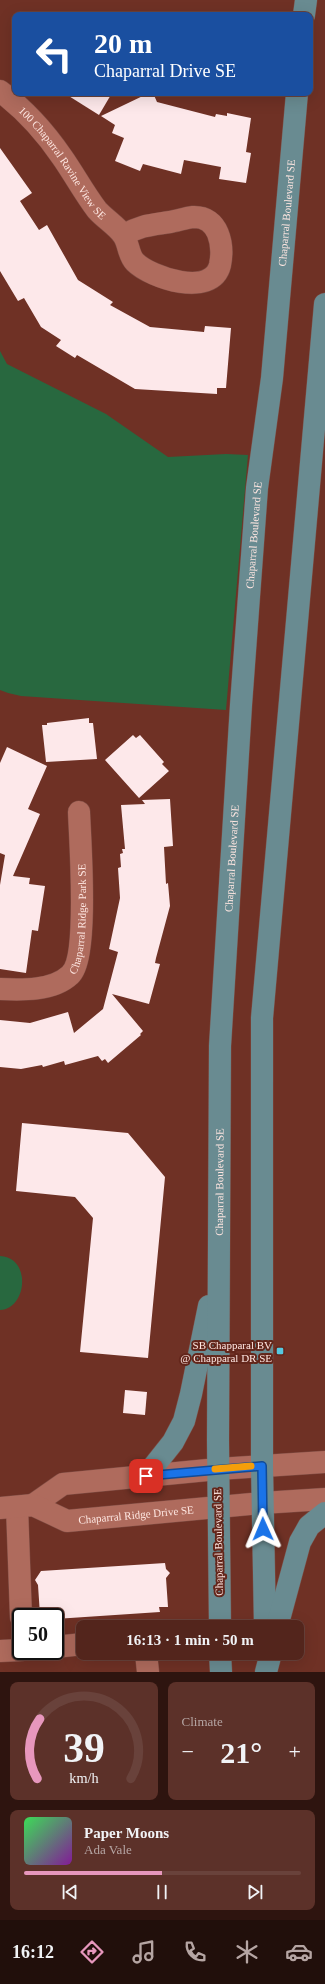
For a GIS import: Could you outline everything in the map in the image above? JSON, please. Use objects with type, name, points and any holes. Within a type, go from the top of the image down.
[{"type":"main road","points":[[304,12],[306,0]]},
{"type":"main road","name":"Chaparral Boulevard SE","points":[[220,1620],[218,1507],[218,1264],[220,1046],[241,705],[257,488],[272,378],[297,96]]},
{"type":"main road","points":[[265,1620],[262,1503],[262,1018],[325,304]]},
{"type":"main road","points":[[146,1476],[173,1442],[184,1421],[218,1264]]},
{"type":"main road","points":[[279,1620],[300,1542],[309,1526],[325,1513]]},
{"type":"main road","points":[[220,1660],[221,1672]]},
{"type":"main road","points":[[266,1660],[266,1672]]},
{"type":"main road","points":[[266,1672],[269,1660]]},
{"type":"street","name":"100 Chaparral Ravine View SE","points":[[0,91],[28,116],[46,136],[98,211],[124,235]]},
{"type":"street","name":"Chaparral Ridge Park SE","points":[[0,989],[25,989],[47,986],[71,975],[76,966],[79,951],[82,911],[79,812]]},
{"type":"street","points":[[21,1608],[16,1507],[63,1484],[218,1469],[325,1462]]},
{"type":"street","name":"Chaparral Ridge Drive SE","points":[[16,1507],[67,1521],[262,1503],[325,1499]]},
{"type":"street","points":[[64,1646],[76,1645]]},
{"type":"street","points":[[0,1651],[12,1650]]},
{"type":"street","points":[[147,1660],[148,1672]]},
{"type":"green space","points":[[0,351],[7,364],[106,414],[168,457],[226,454],[248,455],[226,710],[21,696],[0,690]]},
{"type":"green space","points":[[0,1256],[10,1259],[17,1265],[21,1273],[22,1283],[16,1301],[9,1307],[0,1310]]},
{"type":"building","points":[[69,96],[110,96],[99,115]]},
{"type":"building","points":[[143,96],[154,96],[157,102],[215,117],[216,114],[227,116],[227,113],[251,118],[246,152],[251,153],[246,183],[219,179],[221,167],[184,160],[181,174],[143,164],[140,171],[115,161],[124,138],[112,133],[115,125],[101,116]]},
{"type":"building","points":[[0,148],[32,193],[20,201],[39,230],[47,225],[78,280],[113,302],[110,305],[150,327],[204,332],[205,326],[231,328],[226,388],[217,388],[217,394],[135,389],[77,355],[75,358],[56,346],[61,340],[41,327],[24,298],[18,301],[0,271]]},
{"type":"building","points":[[89,718],[89,723],[93,723],[97,759],[46,762],[42,725],[47,725],[47,723]]},
{"type":"building","points":[[133,735],[136,738],[140,735],[164,762],[162,764],[169,771],[139,798],[105,760]]},
{"type":"building","points":[[7,747],[47,766],[28,809],[40,814],[13,876],[30,878],[29,884],[45,886],[38,931],[32,930],[26,973],[0,969],[0,885],[5,855],[0,853],[0,763]]},
{"type":"building","points":[[170,799],[173,846],[164,847],[166,884],[168,883],[170,906],[156,958],[155,963],[160,964],[149,1004],[112,994],[143,1031],[140,1034],[141,1035],[108,1063],[105,1059],[102,1061],[98,1056],[65,1065],[64,1061],[43,1067],[42,1065],[21,1069],[0,1067],[0,1020],[30,1023],[68,1012],[74,1033],[103,1009],[118,952],[109,949],[120,898],[118,868],[121,867],[120,854],[123,853],[122,849],[125,849],[121,805],[145,804],[142,800]]},
{"type":"building","points":[[22,1123],[128,1133],[165,1177],[148,1358],[80,1352],[93,1218],[75,1197],[16,1191]]},
{"type":"building","points":[[125,1390],[147,1392],[145,1415],[123,1413]]},
{"type":"building","points":[[165,1563],[166,1569],[170,1573],[166,1578],[168,1607],[159,1607],[160,1612],[64,1618],[64,1608],[40,1608],[38,1585],[35,1580],[41,1571]]},
{"type":"slow traffic","points":[[215,1469],[251,1466]]},
{"type":"place","name":"SB Chapparal BV @ Chapparal DR SE","points":[[280,1351]]},
{"type":"route","points":[[146,1476],[262,1466],[263,1529]]}]
